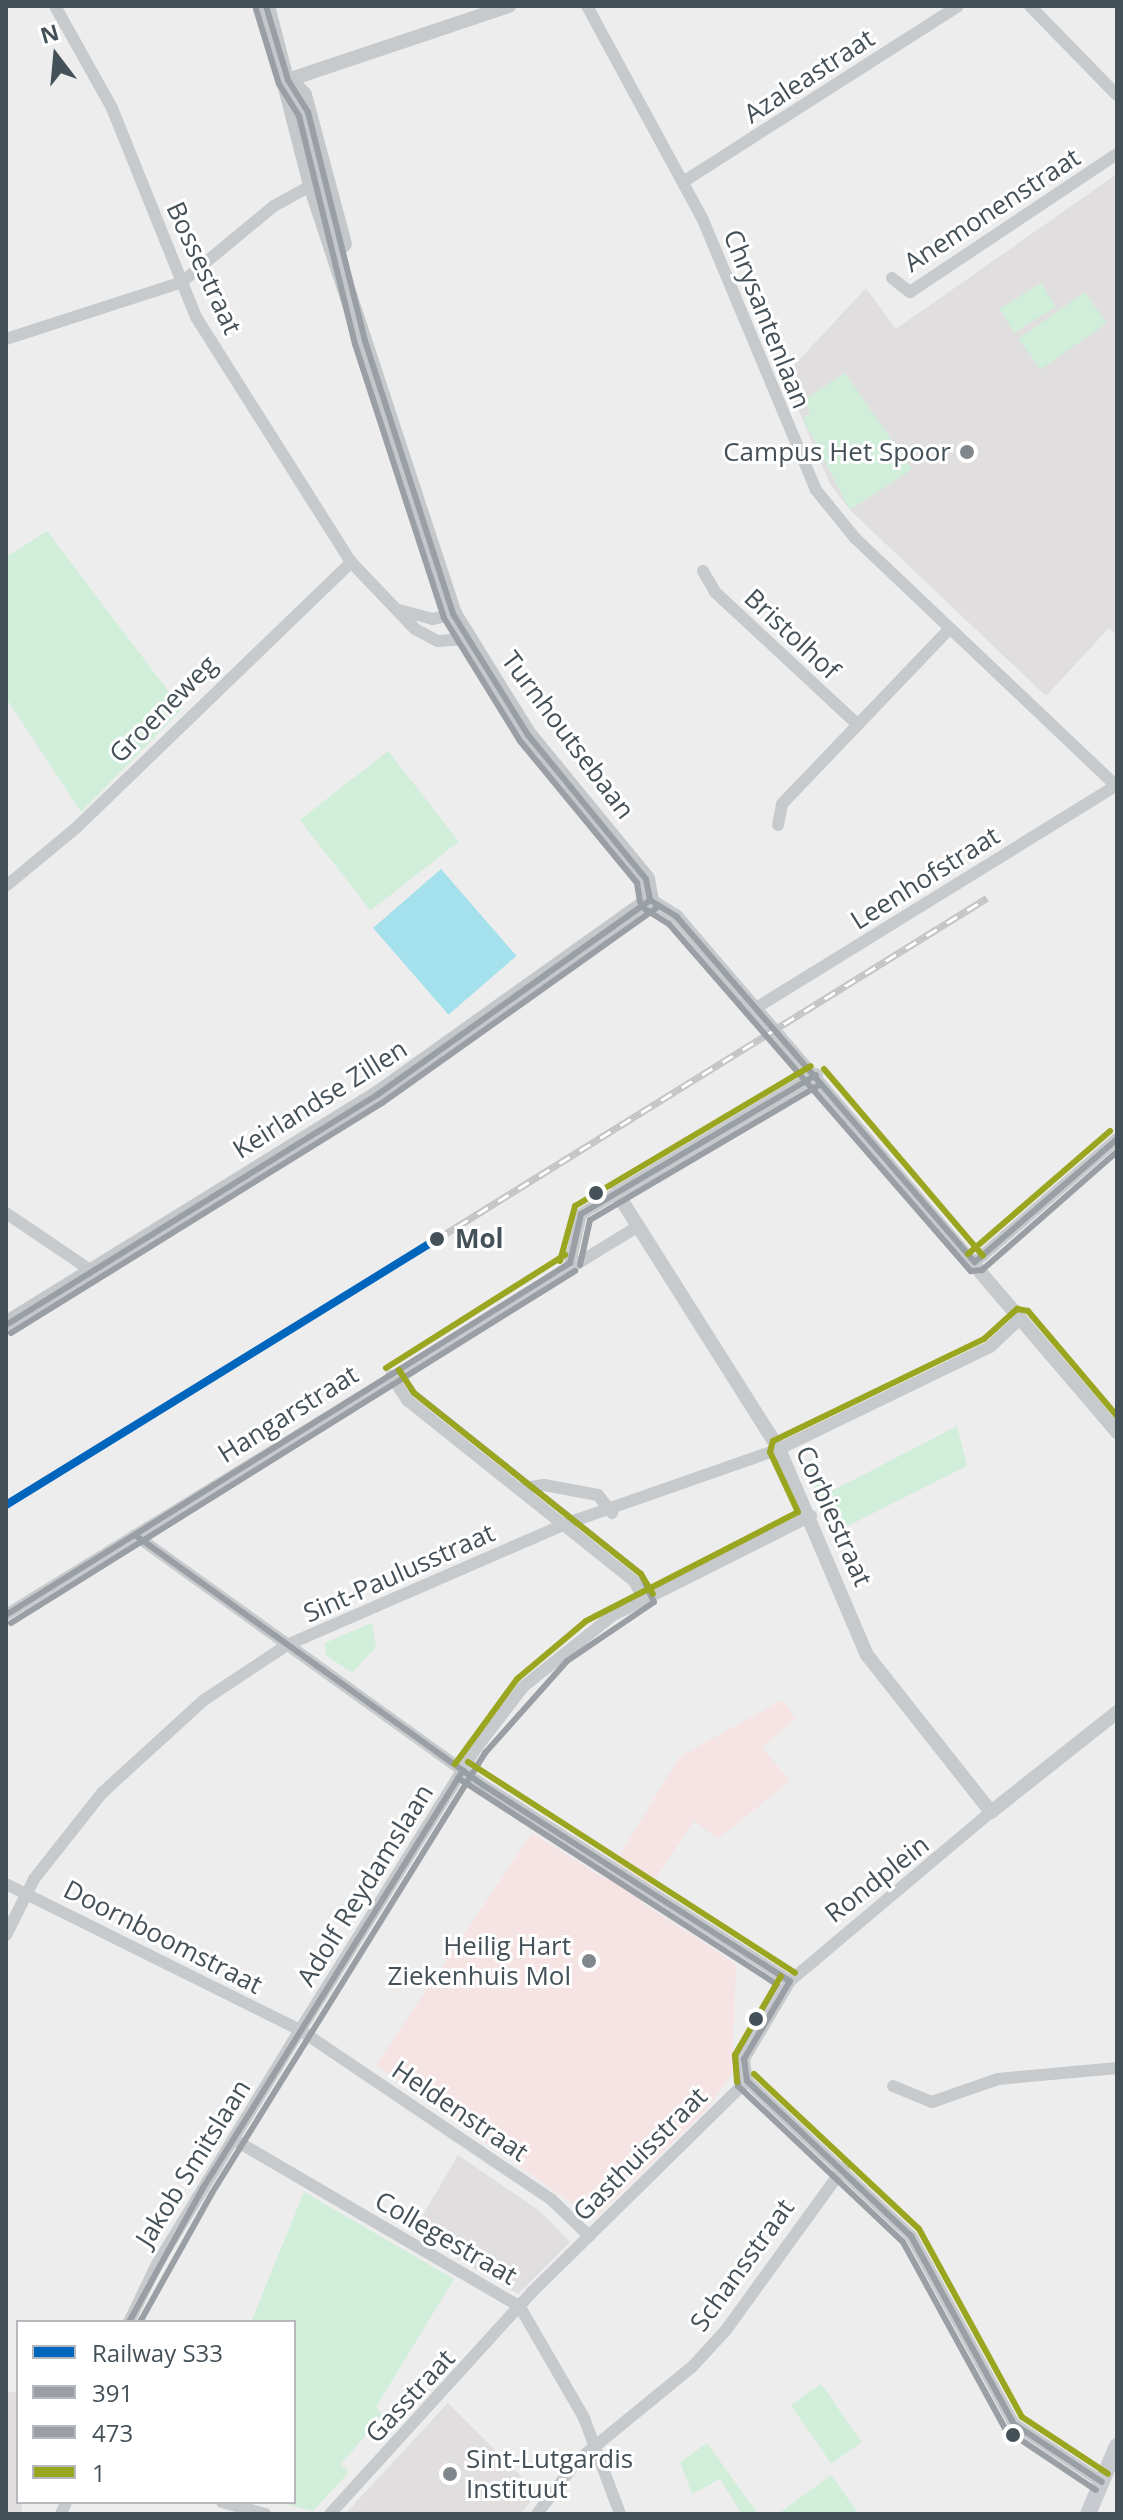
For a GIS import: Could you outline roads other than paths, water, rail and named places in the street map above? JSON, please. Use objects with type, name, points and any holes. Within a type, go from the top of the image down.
[{"type":"main road","name":"Turnhoutsebaan","points":[[266,6],[288,80],[312,185],[345,269],[453,614],[528,735],[646,879],[650,900]]},
{"type":"main road","name":"Turnhoutsebaan","points":[[288,80],[308,112],[345,269]]},
{"type":"main road","name":"Keirlandse Zillen","points":[[6,1325],[407,1076],[650,900]]},
{"type":"main road","points":[[1088,2514],[1117,2446]]},
{"type":"street","name":"Bossestraat","points":[[55,6],[112,108],[182,282],[351,562],[396,609],[438,641],[467,639]]},
{"type":"street","points":[[288,80],[509,6]]},
{"type":"street","name":"Chrysantenlaan","points":[[587,6],[683,182],[816,490],[855,538],[1117,786]]},
{"type":"street","name":"Azaleastraat","points":[[683,182],[958,6]]},
{"type":"street","points":[[1030,6],[1117,95]]},
{"type":"street","name":"Anemonenstraat","points":[[892,278],[910,292],[1117,154]]},
{"type":"street","points":[[6,339],[182,282],[274,206],[312,185]]},
{"type":"street","name":"Groeneweg","points":[[6,886],[76,828],[351,562]]},
{"type":"street","name":"Bristolhof","points":[[703,571],[715,592],[858,725]]},
{"type":"street","points":[[396,609],[415,618],[453,614]]},
{"type":"street","points":[[778,825],[782,804],[950,628]]},
{"type":"street","name":"Leenhofstraat","points":[[756,1008],[1117,786]]},
{"type":"street","points":[[650,900],[676,916],[816,1075],[1117,1432]]},
{"type":"street","points":[[570,1263],[581,1214],[816,1075]]},
{"type":"street","points":[[975,1262],[1117,1139]]},
{"type":"street","name":"Corbiestraat","points":[[617,1193],[635,1228],[656,1246],[779,1449],[811,1516],[867,1655],[991,1812]]},
{"type":"street","points":[[6,1213],[93,1272]]},
{"type":"street","name":"Hangarstraat","points":[[6,1615],[570,1263],[635,1228]]},
{"type":"street","name":"Sint-Paulusstraat","points":[[6,1935],[27,1892],[65,1833],[135,1761],[204,1700],[287,1645],[565,1524],[612,1513],[779,1449],[990,1347],[1021,1318]]},
{"type":"street","points":[[391,1376],[407,1400],[634,1581],[644,1599]]},
{"type":"street","points":[[518,1489],[544,1485],[598,1495],[612,1513]]},
{"type":"street","name":"Adolf Reydamslaan","points":[[300,2030],[463,1770],[524,1686],[592,1629],[644,1599],[811,1516]]},
{"type":"street","points":[[135,1535],[463,1770],[790,1981],[744,2059],[747,2081],[844,2167],[923,2254],[1014,2424],[1102,2482]]},
{"type":"street","points":[[991,1812],[1117,1712]]},
{"type":"street","name":"Rondplein","points":[[790,1981],[991,1812]]},
{"type":"street","name":"Doornboomstraat","points":[[6,1884],[300,2030]]},
{"type":"street","name":"Heldenstraat","points":[[300,2030],[552,2200],[589,2236]]},
{"type":"street","name":"Jakob Smitslaan","points":[[130,2320],[233,2139],[300,2030]]},
{"type":"street","points":[[893,2086],[932,2102],[998,2079],[1117,2068]]},
{"type":"street","name":"Gasthuisstraat","points":[[520,2307],[747,2081]]},
{"type":"street","name":"Collegestraat","points":[[233,2139],[520,2307],[596,2443],[620,2514]]},
{"type":"street","name":"Schansstraat","points":[[537,2514],[596,2443],[692,2367],[726,2330],[844,2167]]},
{"type":"street","name":"Gasstraat","points":[[330,2514],[520,2307]]},
{"type":"street","points":[[229,2504],[265,2514]]},
{"type":"water","points":[[441,869],[516,956],[449,1015],[373,928]]},
{"type":"railway","points":[[437,1239],[987,898]]},
{"type":"rail line","name":"S33","points":[[6,1505],[437,1239]]},
{"type":"place","name":"Campus Het Spoor","points":[[967,452]]},
{"type":"place","name":"Mol","points":[[437,1239]]},
{"type":"place","name":"Heilig Hart Ziekenhuis Mol","points":[[589,1961]]},
{"type":"place","name":"Sint-Lutgardis Instituut","points":[[450,2474]]}]
